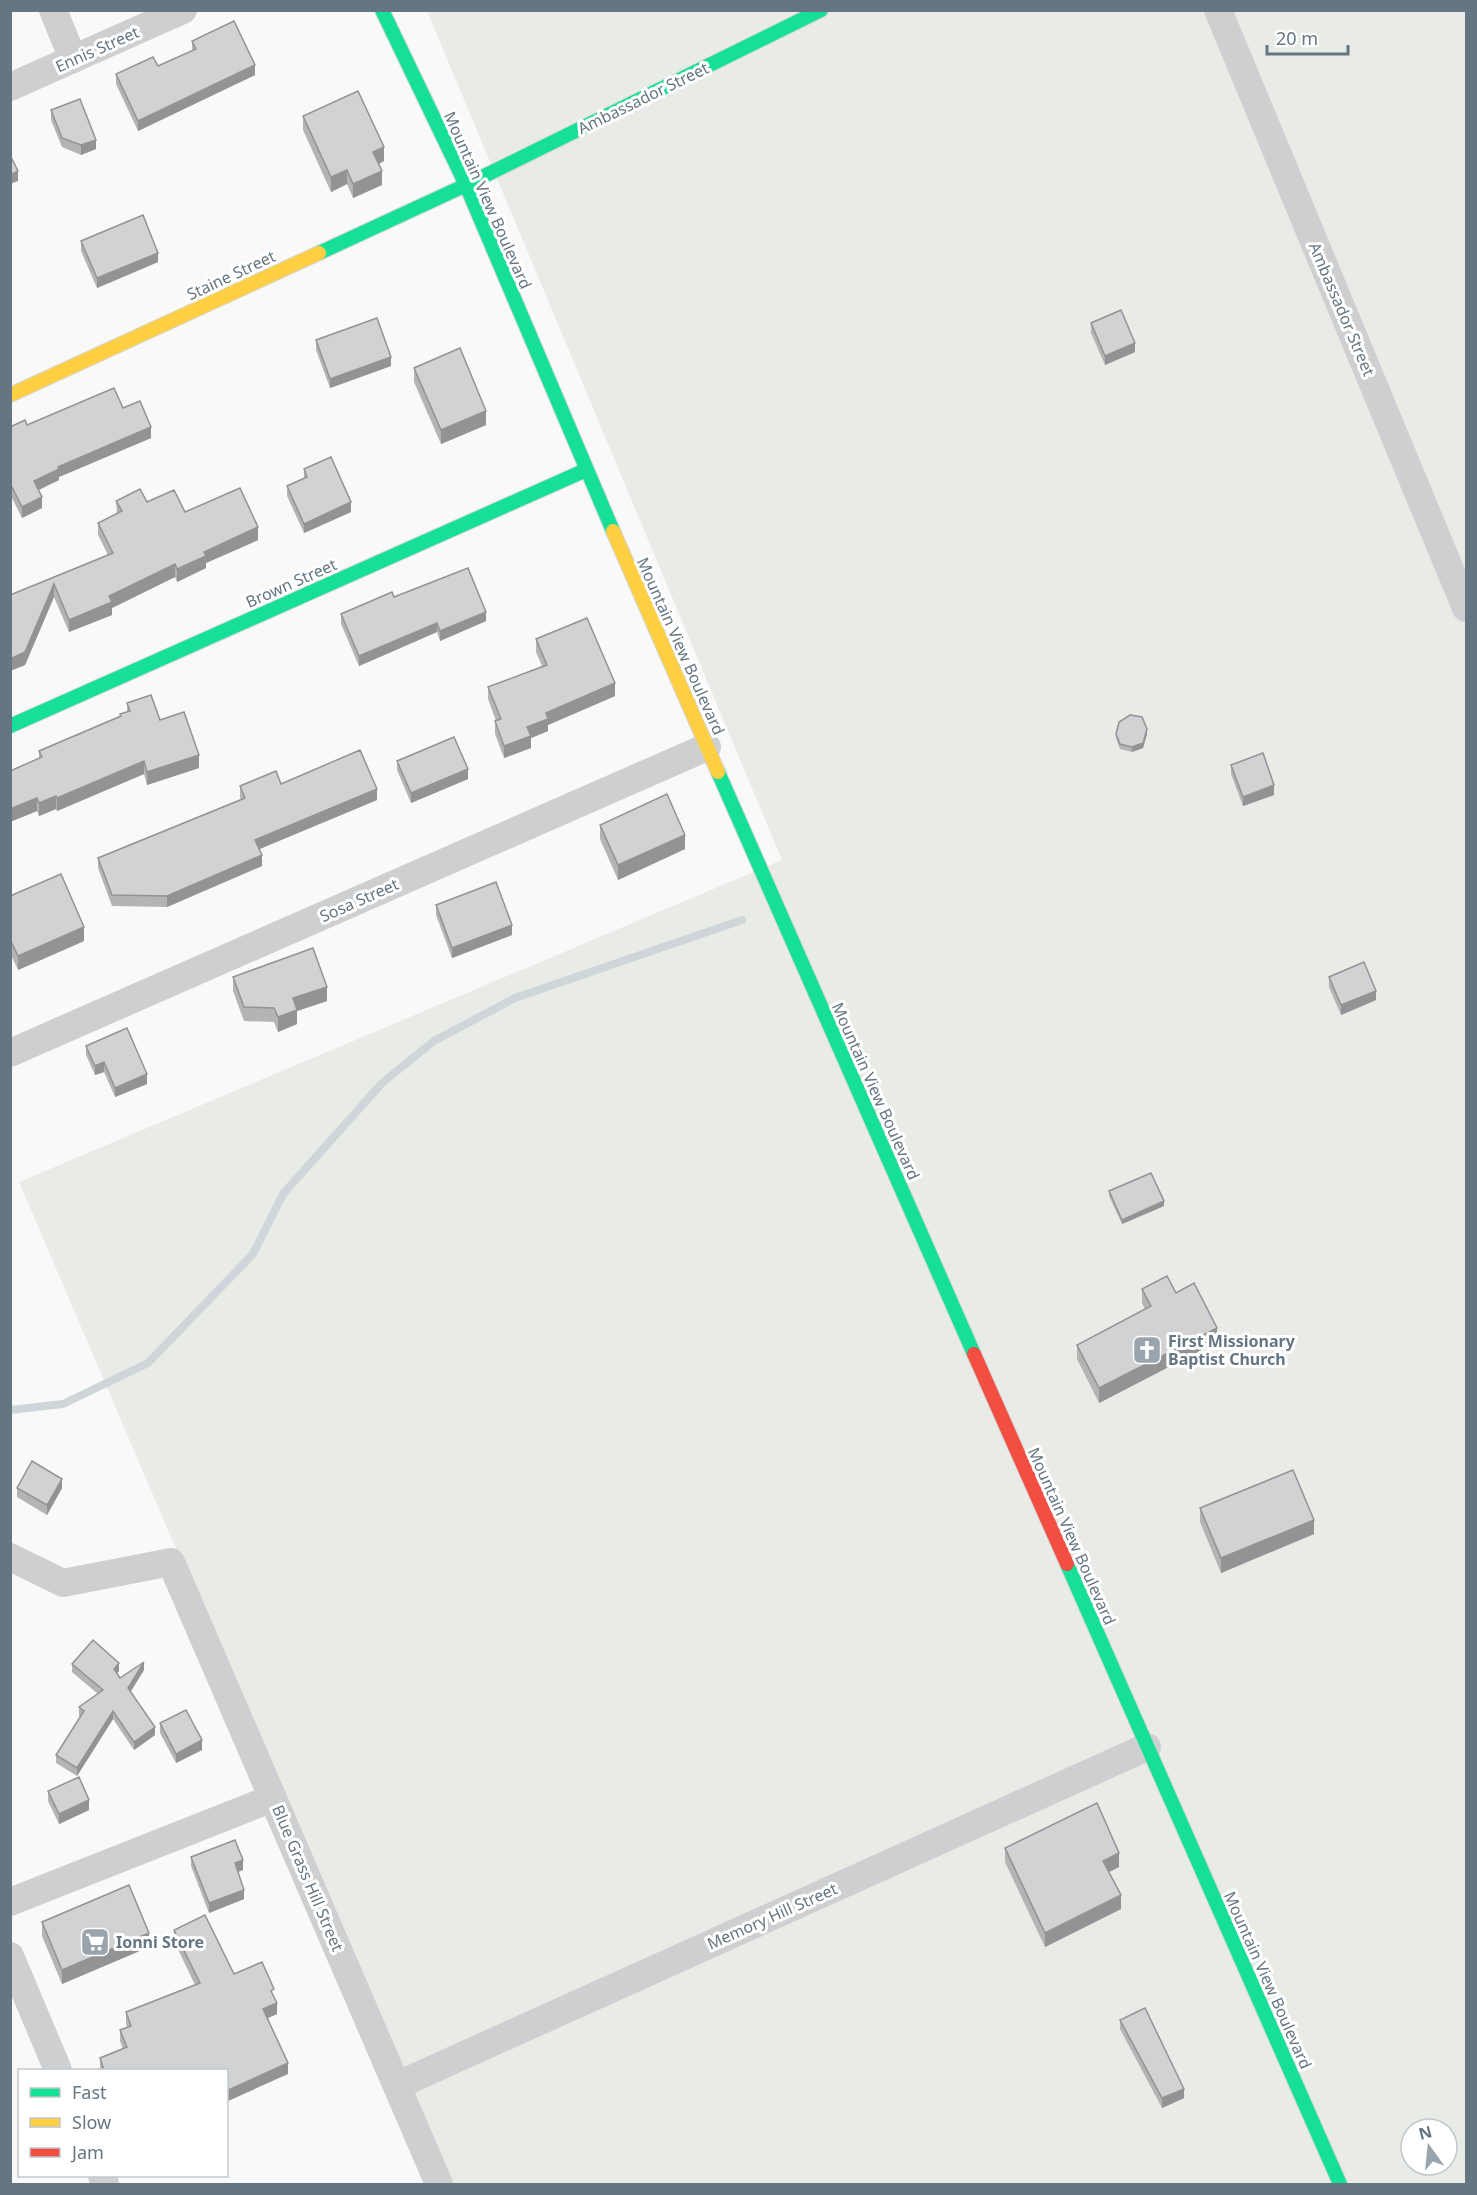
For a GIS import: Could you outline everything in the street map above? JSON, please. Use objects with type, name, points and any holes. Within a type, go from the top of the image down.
[{"type":"street","points":[[53,10],[73,59]]},
{"type":"street","name":"Ennis Street","points":[[10,87],[183,10]]},
{"type":"street","name":"Mountain View Boulevard","points":[[382,10],[466,185],[586,470],[707,747],[1340,2184]]},
{"type":"street","name":"Ambassador Street","points":[[466,185],[821,10]]},
{"type":"street","name":"Ambassador Street","points":[[1218,10],[1467,608]]},
{"type":"street","name":"Staine Street","points":[[10,395],[466,185]]},
{"type":"street","name":"Brown Street","points":[[10,726],[586,470]]},
{"type":"street","name":"Sosa Street","points":[[10,1053],[707,747]]},
{"type":"street","points":[[10,1557],[63,1583],[171,1562],[273,1798]]},
{"type":"street","name":"Memory Hill Street","points":[[398,2085],[1147,1747]]},
{"type":"street","name":"Blue Grass Hill Street","points":[[10,1902],[273,1798],[440,2184]]},
{"type":"street","points":[[10,1956],[58,2069]]},
{"type":"shaded area","points":[[427,11],[1466,11],[1466,2184],[448,2184],[19,1182],[782,860]]},
{"type":"building","points":[[234,21],[255,65],[138,121],[116,74],[153,57],[158,66],[196,49],[192,41]]},
{"type":"building","points":[[358,91],[384,147],[373,152],[382,171],[353,184],[347,170],[331,177],[303,116]]},
{"type":"building","points":[[80,99],[96,140],[81,145],[62,138],[51,110]]},
{"type":"building","points":[[10,155],[18,171],[10,175]]},
{"type":"building","points":[[143,215],[158,253],[97,278],[81,241]]},
{"type":"building","points":[[1121,310],[1135,343],[1105,356],[1091,323]]},
{"type":"building","points":[[377,318],[391,357],[330,379],[316,340]]},
{"type":"building","points":[[460,348],[486,411],[441,430],[414,368]]},
{"type":"building","points":[[114,388],[123,408],[140,401],[151,427],[58,467],[59,469],[34,481],[42,497],[22,507],[12,487],[10,488],[10,427],[25,420],[27,425]]},
{"type":"building","points":[[331,457],[351,502],[304,524],[287,486],[307,477],[304,469]]},
{"type":"building","points":[[240,488],[258,527],[204,552],[206,556],[177,569],[175,564],[109,596],[112,602],[69,620],[54,584],[25,652],[10,659],[10,595],[113,553],[98,523],[122,511],[116,501],[140,489],[147,502],[174,490],[185,512]]},
{"type":"building","points":[[468,568],[486,612],[440,631],[437,623],[359,656],[341,614],[392,592],[394,597]]},
{"type":"building","points":[[587,618],[615,683],[546,713],[548,719],[527,727],[531,736],[504,746],[495,721],[501,719],[488,687],[547,665],[536,639]]},
{"type":"building","points":[[151,695],[160,720],[184,712],[199,755],[147,772],[144,761],[57,798],[56,796],[39,803],[37,798],[10,809],[10,771],[42,757],[39,751],[130,711],[127,703]]},
{"type":"building","points":[[1130,715],[1142,717],[1147,729],[1143,743],[1132,747],[1120,744],[1116,734],[1119,722]]},
{"type":"building","points":[[454,737],[468,769],[411,793],[397,761]]},
{"type":"building","points":[[360,750],[377,789],[255,840],[262,855],[167,896],[112,895],[98,858],[245,798],[240,786],[276,771],[281,784]]},
{"type":"building","points":[[1263,753],[1274,785],[1243,797],[1231,765]]},
{"type":"building","points":[[667,794],[685,835],[618,865],[600,825]]},
{"type":"building","points":[[61,874],[84,927],[18,956],[10,939],[10,896]]},
{"type":"building","points":[[496,882],[512,925],[452,948],[436,905]]},
{"type":"building","points":[[313,948],[327,987],[293,998],[297,1010],[278,1017],[274,1008],[244,1007],[233,977]]},
{"type":"building","points":[[1364,962],[1376,991],[1341,1005],[1329,977]]},
{"type":"building","points":[[127,1028],[147,1074],[115,1088],[104,1062],[95,1066],[86,1046]]},
{"type":"building","points":[[1151,1173],[1164,1201],[1122,1220],[1109,1191]]},
{"type":"building","name":"First Missionary Baptist Church","points":[[1167,1276],[1176,1293],[1194,1283],[1217,1328],[1099,1388],[1077,1345],[1151,1306],[1142,1289]]},
{"type":"building","points":[[32,1461],[62,1479],[47,1505],[17,1488]]},
{"type":"building","points":[[1293,1470],[1314,1520],[1221,1558],[1200,1508]]},
{"type":"building","points":[[93,1640],[119,1663],[114,1669],[120,1678],[144,1662],[128,1688],[155,1727],[134,1742],[113,1711],[77,1768],[56,1755],[84,1711],[79,1707],[103,1690],[72,1664]]},
{"type":"building","points":[[186,1710],[202,1740],[176,1754],[160,1723]]},
{"type":"building","points":[[79,1777],[89,1800],[59,1814],[48,1791]]},
{"type":"building","points":[[1097,1803],[1119,1853],[1103,1861],[1121,1895],[1045,1933],[1005,1848]]},
{"type":"building","points":[[235,1840],[243,1860],[235,1863],[244,1890],[209,1903],[191,1857]]},
{"type":"building","name":"Ionni Store","points":[[129,1885],[149,1933],[62,1970],[42,1922]]},
{"type":"building","points":[[205,1915],[234,1974],[262,1962],[274,1989],[271,1991],[277,2003],[263,2009],[288,2063],[228,2090],[228,2069],[104,2069],[100,2058],[127,2047],[120,2030],[131,2026],[126,2012],[200,1983],[174,1930]]},
{"type":"building","points":[[1145,2008],[1184,2089],[1162,2098],[1120,2020]]},
{"type":"waterway","points":[[10,1410],[63,1404],[148,1363],[253,1254],[283,1194],[382,1083],[434,1041],[515,998],[742,920]]},
{"type":"traffic: fast","points":[[382,10],[466,185],[613,531]]},
{"type":"traffic: fast","points":[[319,253],[466,185],[821,10]]},
{"type":"traffic: fast","points":[[10,726],[586,470]]},
{"type":"traffic: fast","points":[[718,772],[974,1354]]},
{"type":"traffic: fast","points":[[1067,1564],[1340,2184]]},
{"type":"traffic: slow","points":[[10,395],[319,253]]},
{"type":"traffic: slow","points":[[613,531],[718,772]]},
{"type":"traffic: jam","points":[[974,1354],[1067,1564]]},
{"type":"place","name":"First Missionary Baptist Church","points":[[1147,1350]]},
{"type":"place","name":"Ionni Store","points":[[95,1942]]}]
